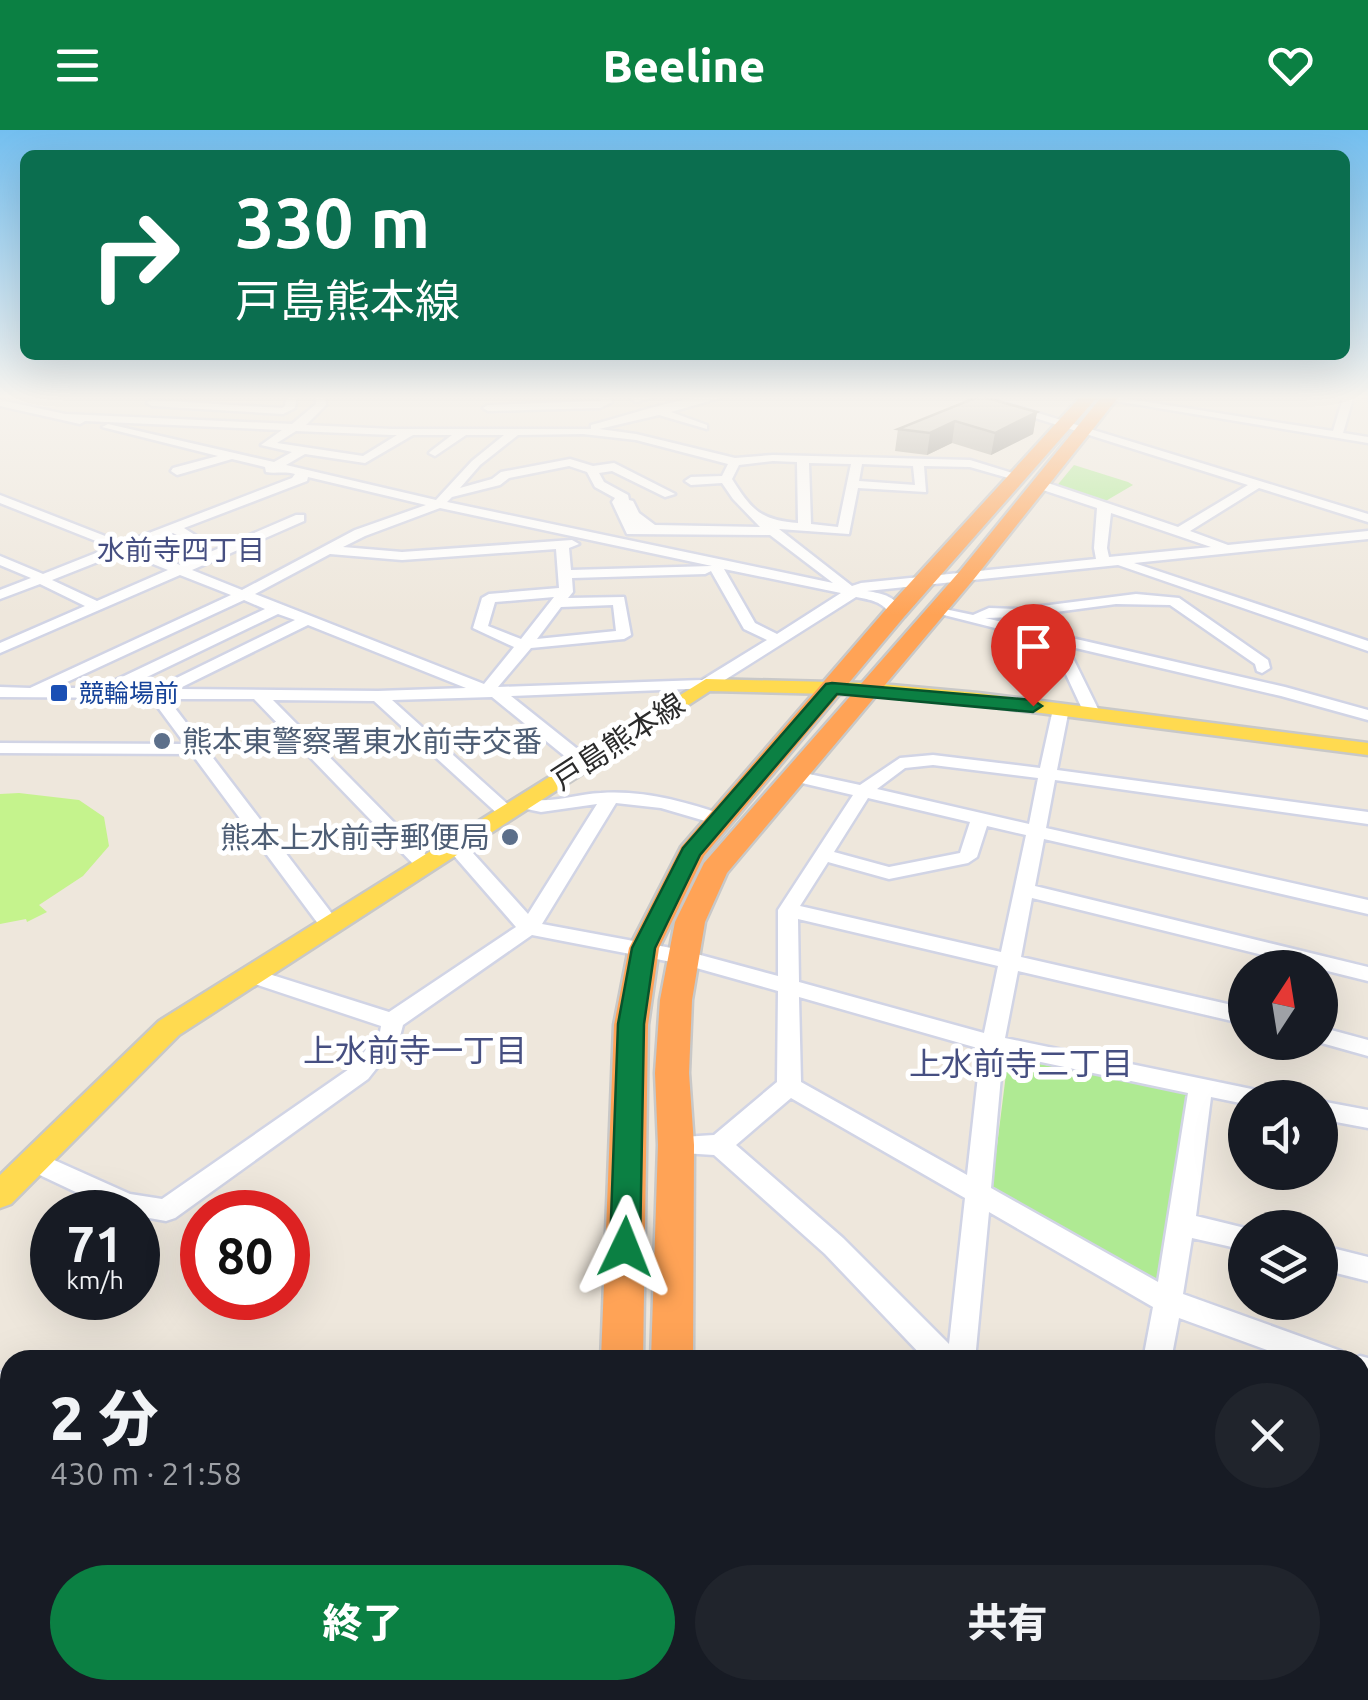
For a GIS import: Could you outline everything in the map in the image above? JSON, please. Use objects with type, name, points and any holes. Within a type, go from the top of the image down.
[{"type":"highway","points":[[622,1350],[631,1024],[644,948],[691,853],[718,819],[896,612],[1041,468]]},
{"type":"highway","points":[[672,1350],[676,1145],[672,1073],[682,957],[690,922],[714,870],[967,575],[1030,481]]},
{"type":"main road","name":"戸島熊本線","points":[[0,1195],[169,1028],[706,685],[869,689],[1061,709],[1368,749]]},
{"type":"street","points":[[176,471],[186,468]]},
{"type":"street","points":[[0,595],[303,478],[269,470],[274,468]]},
{"type":"street","points":[[284,468],[445,499],[719,567],[882,598],[896,612]]},
{"type":"street","points":[[445,499],[471,468]]},
{"type":"street","points":[[30,692],[243,594],[360,532],[496,482],[505,475],[539,468]]},
{"type":"street","points":[[587,468],[605,468]]},
{"type":"street","points":[[617,468],[668,494],[624,503]]},
{"type":"street","points":[[726,479],[731,468]]},
{"type":"street","points":[[803,468],[806,527]]},
{"type":"street","points":[[329,550],[402,556],[562,546],[684,522],[844,531],[855,468]]},
{"type":"street","points":[[852,484],[922,489],[919,468]]},
{"type":"street","points":[[989,468],[1231,550]]},
{"type":"street","points":[[1204,468],[1368,518]]},
{"type":"street","points":[[592,470],[599,484],[624,498],[632,531]]},
{"type":"street","points":[[692,482],[726,479]]},
{"type":"street","points":[[726,479],[736,497],[769,527],[828,568],[849,591]]},
{"type":"street","points":[[1180,532],[1258,484]]},
{"type":"street","points":[[0,499],[491,691],[584,763]]},
{"type":"street","points":[[624,503],[652,529]]},
{"type":"street","points":[[1103,507],[1106,517],[1099,546],[1112,562],[1368,646]]},
{"type":"street","points":[[0,648],[300,518]]},
{"type":"street","points":[[167,558],[202,544],[173,527]]},
{"type":"street","points":[[0,692],[378,696],[706,685],[849,591],[928,578],[1368,535]]},
{"type":"street","points":[[491,691],[561,598],[565,574],[562,546]]},
{"type":"street","points":[[0,560],[96,606]]},
{"type":"street","points":[[565,574],[719,567]]},
{"type":"street","points":[[719,567],[749,626],[776,639]]},
{"type":"street","points":[[489,598],[618,600],[624,635],[525,645],[480,628],[489,598]]},
{"type":"street","points":[[977,621],[980,613],[989,611],[1013,614],[1074,603],[1158,598],[1176,602],[1262,662],[1262,668]]},
{"type":"street","points":[[100,693],[278,608]]},
{"type":"street","points":[[935,611],[1368,715]]},
{"type":"street","points":[[156,694],[307,620]]},
{"type":"street","points":[[1058,640],[1092,713]]},
{"type":"street","points":[[156,694],[329,924]]},
{"type":"street","points":[[259,695],[425,866]]},
{"type":"street","points":[[378,696],[515,808],[610,798],[664,800],[718,819]]},
{"type":"street","points":[[963,1350],[993,1044],[1061,709]]},
{"type":"street","points":[[0,748],[195,749]]},
{"type":"street","points":[[789,1086],[788,910],[864,791],[910,760],[1046,773],[1368,818]]},
{"type":"street","points":[[795,776],[1368,906]]},
{"type":"street","points":[[392,1021],[529,928],[610,798]]},
{"type":"street","points":[[823,855],[889,873],[968,857],[981,818]]},
{"type":"street","points":[[456,846],[529,928],[682,957],[993,1044],[1228,1092]]},
{"type":"street","points":[[1025,890],[1368,974]]},
{"type":"street","points":[[788,910],[1228,1012]]},
{"type":"street","points":[[250,975],[392,1021]]},
{"type":"street","points":[[34,1162],[127,1204],[166,1210],[360,1073],[391,1034],[392,1021]]},
{"type":"street","points":[[1338,1040],[1368,1048]]},
{"type":"street","points":[[676,1145],[720,1145],[789,1086]]},
{"type":"street","points":[[789,1086],[1167,1301],[1304,1350]]},
{"type":"street","points":[[1158,1350],[1182,1224],[1201,1086]]},
{"type":"street","points":[[1338,1113],[1368,1119]]},
{"type":"street","points":[[720,1145],[834,1246],[935,1350]]},
{"type":"street","points":[[1182,1224],[1228,1235]]},
{"type":"street","points":[[1338,1262],[1368,1269]]},
{"type":"green space","points":[[1071,468],[1084,468],[1133,485],[1104,502],[1055,488]]},
{"type":"green space","points":[[0,794],[79,800],[104,817],[109,846],[83,876],[39,905],[47,912],[27,922],[26,919],[0,924]]},
{"type":"green space","points":[[1008,1058],[1192,1093],[1160,1282],[1151,1283],[992,1186]]},
{"type":"place","name":"競輪場前","points":[[59,693]]},
{"type":"place","name":"熊本東警察署東水前寺交番","points":[[162,741]]},
{"type":"place","name":"熊本上水前寺郵便局","points":[[510,837]]},
{"type":"district","name":"水前寺四丁目","points":[[181,549]]},
{"type":"district","name":"上水前寺一丁目","points":[[415,1050]]},
{"type":"district","name":"上水前寺二丁目","points":[[1021,1063]]},
{"type":"route","points":[[625,1247],[631,1024],[637,986],[644,948],[691,853],[832,688],[1033,706]]}]
